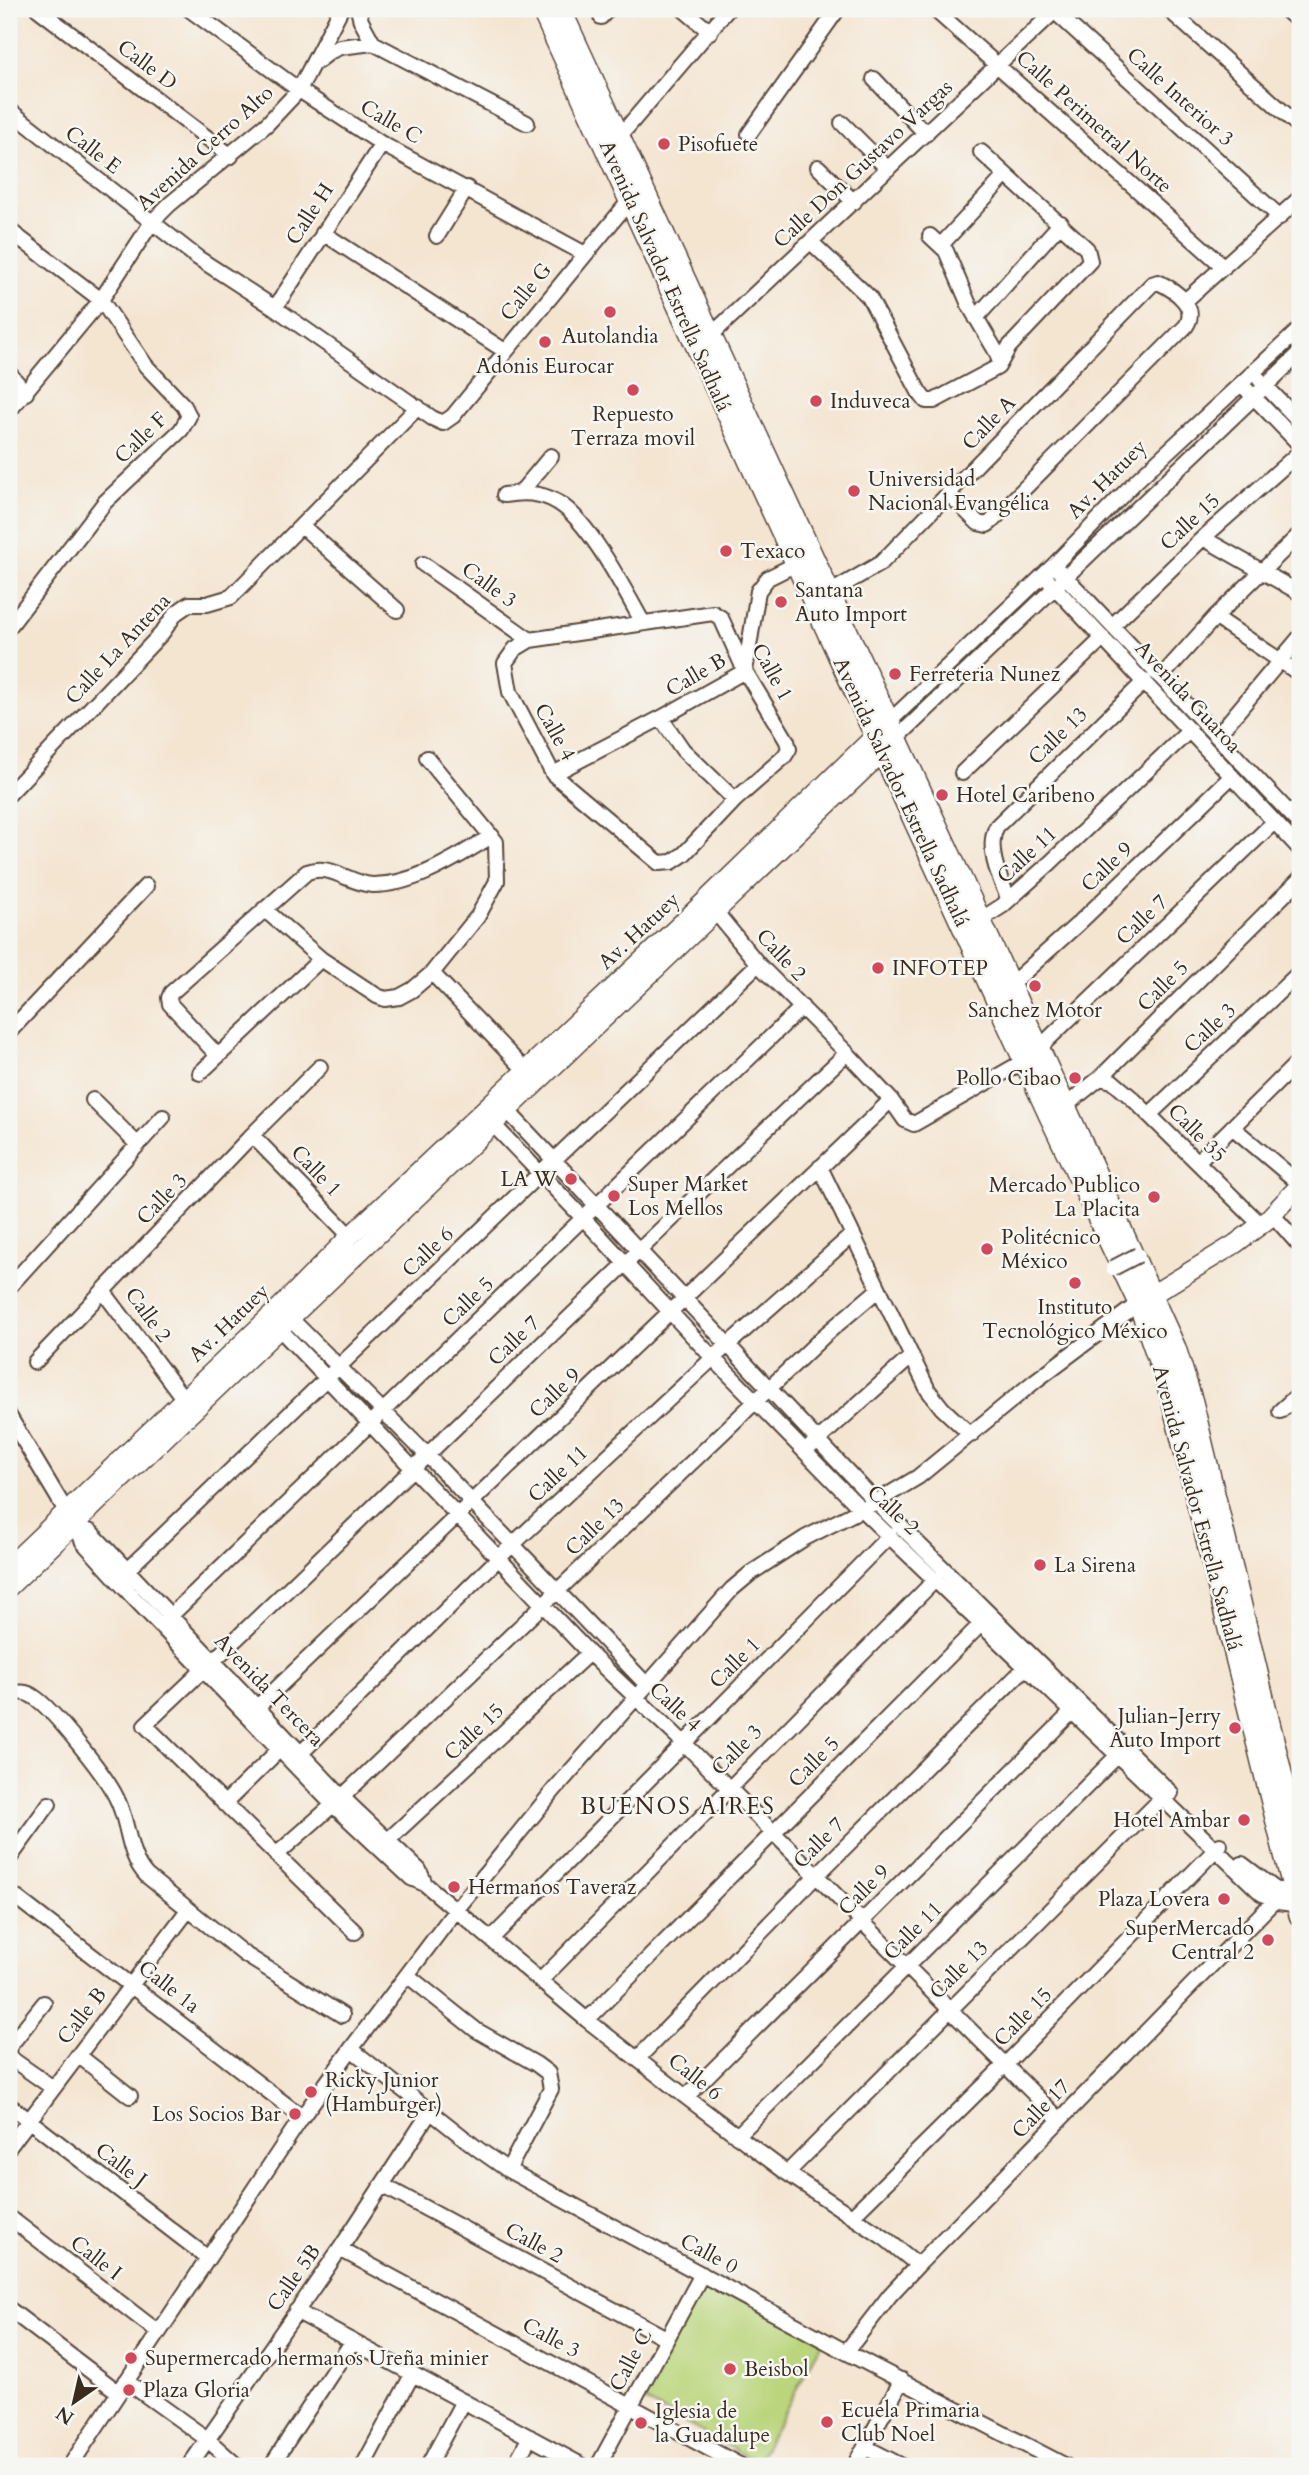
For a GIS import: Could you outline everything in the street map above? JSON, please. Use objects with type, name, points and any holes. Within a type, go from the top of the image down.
[{"type":"highway","name":"Avenida Salvador Estrella Sadhalá","points":[[542,9],[636,194],[1145,1299],[1175,1349],[1192,1402],[1300,1853]]},
{"type":"highway","name":"Avenida Salvador Estrella Sadhalá","points":[[560,9],[619,137],[636,194]]},
{"type":"highway","name":"Avenida Salvador Estrella Sadhalá","points":[[704,341],[796,564],[821,598]]},
{"type":"highway","name":"Avenida Salvador Estrella Sadhalá","points":[[886,737],[980,920],[1009,986],[1032,1055]]},
{"type":"highway","name":"Avenida Salvador Estrella Sadhalá","points":[[1145,1299],[1299,1903]]},
{"type":"main road","name":"Av. Hatuey","points":[[9,1587],[279,1318],[886,737]]},
{"type":"main road","name":"Av. Hatuey","points":[[502,1104],[525,1070],[710,905]]},
{"type":"main road","name":"Av. Hatuey","points":[[9,1566],[74,1521],[183,1398],[279,1318],[350,1236],[487,1118]]},
{"type":"main road","points":[[1145,1299],[1206,1263],[1266,1220],[1300,1185]]},
{"type":"street","name":"Calle D","points":[[38,9],[231,156]]},
{"type":"street","name":"Calle C","points":[[189,9],[299,90],[382,144],[585,254]]},
{"type":"street","name":"Avenida Cerro Alto","points":[[9,411],[101,300],[152,222],[267,124],[299,90],[341,9]]},
{"type":"street","points":[[358,9],[373,43],[527,123]]},
{"type":"street","points":[[683,9],[710,32]]},
{"type":"street","points":[[619,137],[728,9]]},
{"type":"street","points":[[749,134],[838,9]]},
{"type":"street","name":"Calle Perimetral Norte","points":[[934,9],[1224,267]]},
{"type":"street","points":[[1168,9],[1300,127]]},
{"type":"street","points":[[1285,9],[1300,23]]},
{"type":"street","name":"Calle Don Gustavo Vargas","points":[[704,341],[1055,10]]},
{"type":"street","name":"Calle Interior 3","points":[[1055,10],[1280,217]]},
{"type":"street","points":[[314,64],[340,47],[373,43]]},
{"type":"street","points":[[874,79],[926,134]]},
{"type":"street","name":"Calle E","points":[[9,110],[198,258],[443,423]]},
{"type":"street","points":[[842,123],[888,169]]},
{"type":"street","name":"Calle H","points":[[275,308],[382,144]]},
{"type":"street","points":[[811,242],[869,297],[919,392],[926,401],[934,401],[994,369],[1009,347],[1087,265],[1091,256],[1061,223],[981,152]]},
{"type":"street","points":[[818,167],[854,202]]},
{"type":"street","points":[[1000,363],[936,241],[1006,175]]},
{"type":"street","points":[[437,236],[467,188]]},
{"type":"street","name":"Calle G","points":[[443,423],[453,416],[636,194]]},
{"type":"street","points":[[950,495],[978,523],[987,525],[991,522],[1186,326],[1191,317],[1185,301],[1300,198]]},
{"type":"street","points":[[976,318],[1061,223]]},
{"type":"street","name":"Calle F","points":[[9,230],[101,300],[146,366],[184,406],[189,416],[181,430],[105,502],[9,627]]},
{"type":"street","points":[[323,233],[505,351]]},
{"type":"street","name":"Calle A","points":[[821,598],[881,563],[950,495],[1152,284],[1158,282],[1164,285],[1185,301]]},
{"type":"street","name":"Av. Hatuey","points":[[1054,575],[1137,480],[1300,329]]},
{"type":"street","name":"Av. Hatuey","points":[[886,737],[1054,575],[1300,353]]},
{"type":"street","points":[[9,373],[26,393]]},
{"type":"street","points":[[1253,373],[1300,422]]},
{"type":"street","points":[[1241,384],[1300,445]]},
{"type":"street","name":"Calle La Antena","points":[[9,794],[162,633],[176,613],[189,604],[207,604],[231,597],[418,407]]},
{"type":"street","name":"Calle 15","points":[[962,773],[1203,538],[1300,452]]},
{"type":"street","points":[[521,492],[551,456]]},
{"type":"street","points":[[504,495],[521,492],[558,502],[572,515],[611,566],[643,623],[530,640]]},
{"type":"street","points":[[302,526],[397,610]]},
{"type":"street","points":[[1161,677],[1215,617],[1300,534]]},
{"type":"street","points":[[1203,538],[1300,593]]},
{"type":"street","name":"Calle 3","points":[[424,564],[530,640]]},
{"type":"street","name":"Calle B","points":[[553,774],[661,719],[745,671],[758,591],[768,578],[796,564]]},
{"type":"street","name":"Avenida Guaroa","points":[[1054,575],[1107,632],[1145,681],[1300,849]]},
{"type":"street","name":"Calle 1","points":[[643,623],[707,613],[718,615],[745,671],[787,741],[789,749],[784,757],[735,800]]},
{"type":"street","points":[[1215,617],[1300,674]]},
{"type":"street","name":"Avenida Guaroa","points":[[1107,632],[1161,677],[1300,824]]},
{"type":"street","points":[[1216,736],[1300,637]]},
{"type":"street","name":"Calle 4","points":[[530,640],[515,649],[505,663],[506,678],[510,692],[553,774],[655,861],[672,862],[679,858],[735,800]]},
{"type":"street","name":"Calle 13","points":[[1009,900],[992,844],[996,826],[1145,681]]},
{"type":"street","points":[[661,719],[683,750],[735,800]]},
{"type":"street","name":"Calle 11","points":[[980,920],[994,913],[1009,900],[1190,730]]},
{"type":"street","points":[[264,908],[321,959],[377,996],[385,999],[399,997],[432,973],[478,916],[497,881],[496,842],[427,758]]},
{"type":"street","name":"Calle 9","points":[[1009,986],[1232,776]]},
{"type":"street","name":"Calle 7","points":[[1032,1055],[1275,822]]},
{"type":"street","points":[[218,1056],[170,1004],[169,998],[175,989],[307,872],[327,869],[363,884],[404,881],[448,861],[492,836]]},
{"type":"street","name":"Calle 5","points":[[1058,1112],[1100,1078],[1300,879]]},
{"type":"street","points":[[9,1032],[146,886]]},
{"type":"street","name":"Calle 2","points":[[710,905],[758,964],[847,1053],[891,1100],[905,1120],[915,1124],[1032,1055]]},
{"type":"street","points":[[201,1073],[321,959]]},
{"type":"street","name":"Calle 6","points":[[127,1570],[758,964]]},
{"type":"street","name":"Calle 3","points":[[1149,1115],[1300,972]]},
{"type":"street","points":[[432,973],[525,1070]]},
{"type":"street","name":"Calle 5","points":[[165,1620],[802,1007]]},
{"type":"street","name":"Calle 7","points":[[224,1804],[145,1725],[413,1470],[624,1263],[847,1053]]},
{"type":"street","points":[[1197,1162],[1300,1060]]},
{"type":"street","name":"Calle 3","points":[[35,1362],[320,1067]]},
{"type":"street","name":"Calle 35","points":[[1100,1078],[1115,1084],[1197,1162],[1300,1246]]},
{"type":"street","points":[[93,1100],[138,1145]]},
{"type":"street","name":"Calle 9","points":[[253,1712],[891,1100]]},
{"type":"street","name":"Calle 2","points":[[502,1104],[683,1300],[770,1388],[876,1502],[936,1579],[981,1623],[1030,1663],[1072,1712],[1162,1798],[1267,1884],[1299,1903]]},
{"type":"street","points":[[9,1287],[163,1117]]},
{"type":"street","name":"Calle 2","points":[[487,1118],[713,1358],[861,1509],[890,1535],[915,1550],[1219,1847],[1261,1893],[1274,1901],[1299,1903]]},
{"type":"street","points":[[1231,1127],[1300,1185]]},
{"type":"street","name":"Calle 1","points":[[252,1135],[350,1236]]},
{"type":"street","points":[[820,1167],[931,1395],[971,1435]]},
{"type":"street","name":"Calle 11","points":[[301,1753],[512,1545],[713,1358],[853,1234]]},
{"type":"street","points":[[1113,1268],[1138,1255]]},
{"type":"street","name":"Calle 13","points":[[276,1855],[337,1801],[557,1593],[826,1334],[879,1289]]},
{"type":"street","name":"Calle 2","points":[[103,1291],[183,1398]]},
{"type":"street","points":[[70,2466],[302,2117],[351,2049],[456,1910],[554,1790],[723,1598],[751,1573],[805,1538],[918,1477],[1053,1367],[1145,1299]]},
{"type":"street","name":"Calle 4","points":[[279,1318],[340,1367],[647,1685]]},
{"type":"street","name":"Calle 4","points":[[279,1318],[369,1426],[498,1560],[1060,2120]]},
{"type":"street","points":[[805,1451],[912,1356]]},
{"type":"street","points":[[1280,1411],[1300,1393]]},
{"type":"street","points":[[9,1416],[74,1521]]},
{"type":"street","name":"Avenida Tercera","points":[[74,1521],[91,1531],[127,1570],[165,1620]]},
{"type":"street","name":"Avenida Tercera","points":[[74,1521],[83,1542],[165,1620],[253,1712],[301,1753],[337,1801],[411,1878],[425,1884],[456,1910]]},
{"type":"street","name":"Calle 1","points":[[492,1938],[890,1535]]},
{"type":"street","name":"Calle 3","points":[[540,1981],[936,1579]]},
{"type":"street","name":"Calle 5","points":[[587,2020],[981,1623]]},
{"type":"street","name":"Calle 15","points":[[387,1841],[589,1653]]},
{"type":"street","name":"Calle 7","points":[[637,2059],[1030,1663]]},
{"type":"street","points":[[9,1694],[25,1692],[34,1696],[100,1772],[117,1797],[139,1867],[244,1954],[342,2015]]},
{"type":"street","name":"Avenida Tercera","points":[[253,1712],[279,1749],[419,1870],[425,1884]]},
{"type":"street","name":"Calle 9","points":[[686,2097],[1072,1712]]},
{"type":"street","points":[[279,1749],[224,1804],[355,1932]]},
{"type":"street","name":"Calle 11","points":[[737,2136],[1118,1755]]},
{"type":"street","name":"Calle 13","points":[[787,2173],[1162,1798]]},
{"type":"street","points":[[9,1859],[49,1804]]},
{"type":"street","name":"Calle 15","points":[[852,2216],[1219,1847]]},
{"type":"street","name":"Calle 1a","points":[[9,1892],[302,2117]]},
{"type":"street","name":"Calle 17","points":[[846,2352],[890,2295],[918,2265],[1274,1901]]},
{"type":"street","name":"Calle B","points":[[9,2147],[188,1910]]},
{"type":"street","name":"Calle 6","points":[[456,1910],[587,2020],[686,2097],[787,2173],[852,2216],[918,2265]]},
{"type":"street","points":[[407,1975],[476,2030],[548,2073],[551,2089],[508,2169]]},
{"type":"street","points":[[9,2047],[44,2003]]},
{"type":"street","name":"Calle 0","points":[[351,2049],[508,2169],[846,2352],[1066,2466]]},
{"type":"street","points":[[78,2055],[130,2096]]},
{"type":"street","points":[[9,2057],[53,2088]]},
{"type":"street","name":"Calle J","points":[[9,2105],[208,2258]]},
{"type":"street","name":"Calle 5B","points":[[189,2466],[340,2249],[430,2112]]},
{"type":"street","name":"Calle 2","points":[[382,2185],[666,2338]]},
{"type":"street","name":"Calle I","points":[[9,2217],[158,2332]]},
{"type":"street","name":"Calle 3","points":[[340,2249],[741,2466]]},
{"type":"street","name":"Calle C","points":[[598,2466],[702,2274]]},
{"type":"street","points":[[9,2309],[122,2386],[207,2439],[237,2466]]},
{"type":"street","points":[[296,2311],[583,2466]]},
{"type":"street","points":[[271,2466],[352,2342]]},
{"type":"street","points":[[363,2466],[412,2375]]},
{"type":"street","points":[[855,2466],[902,2380]]},
{"type":"street","points":[[428,2466],[463,2401]]},
{"type":"street","points":[[514,2466],[530,2437]]},
{"type":"street","points":[[865,2447],[902,2466]]},
{"type":"green space","name":"Beisbol","points":[[702,2277],[823,2341],[757,2462],[637,2397]]},
{"type":"place","name":"Pisofuete","points":[[664,144]]},
{"type":"place","name":"Autolandia","points":[[610,312]]},
{"type":"place","name":"Adonis Eurocar","points":[[545,342]]},
{"type":"place","name":"Repuesto Terraza movil","points":[[633,390]]},
{"type":"place","name":"Induveca","points":[[816,401]]},
{"type":"place","name":"Universidad Nacional Evangélica","points":[[854,491]]},
{"type":"place","name":"Texaco","points":[[726,551]]},
{"type":"place","name":"Santana Auto Import","points":[[781,602]]},
{"type":"place","name":"Ferreteria Nunez","points":[[895,674]]},
{"type":"place","name":"Hotel Caribeno","points":[[942,795]]},
{"type":"place","name":"INFOTEP","points":[[878,968]]},
{"type":"place","name":"Sanchez Motor","points":[[1035,986]]},
{"type":"place","name":"Pollo Cibao","points":[[1075,1078]]},
{"type":"place","name":"LA W","points":[[571,1179]]},
{"type":"place","name":"Super Market Los Mellos","points":[[614,1196]]},
{"type":"place","name":"Mercado Publico La Placita","points":[[1154,1197]]},
{"type":"place","name":"Politécnico México","points":[[987,1249]]},
{"type":"place","name":"Instituto Tecnológico México","points":[[1075,1283]]},
{"type":"place","name":"La Sirena","points":[[1040,1565]]},
{"type":"place","name":"Julian-Jerry Auto Import","points":[[1235,1728]]},
{"type":"place","name":"Hotel Ambar","points":[[1244,1820]]},
{"type":"place","name":"Hermanos Taveraz","points":[[454,1887]]},
{"type":"place","name":"Plaza Lovera","points":[[1224,1899]]},
{"type":"place","name":"SuperMercado Central 2","points":[[1268,1940]]},
{"type":"place","name":"Ricky Junior (Hamburger)","points":[[311,2092]]},
{"type":"place","name":"Los Socios Bar","points":[[295,2114]]},
{"type":"place","name":"Supermercado hermanos Ureña minier","points":[[131,2358]]},
{"type":"place","name":"Beisbol","points":[[730,2369]]},
{"type":"place","name":"Plaza Gloria","points":[[129,2390]]},
{"type":"place","name":"Ecuela Primaria Club Noel","points":[[827,2422]]},
{"type":"place","name":"Iglesia de la Guadalupe","points":[[641,2423]]},
{"type":"district","name":"BUENOS AIRES","points":[[678,1806]]}]
